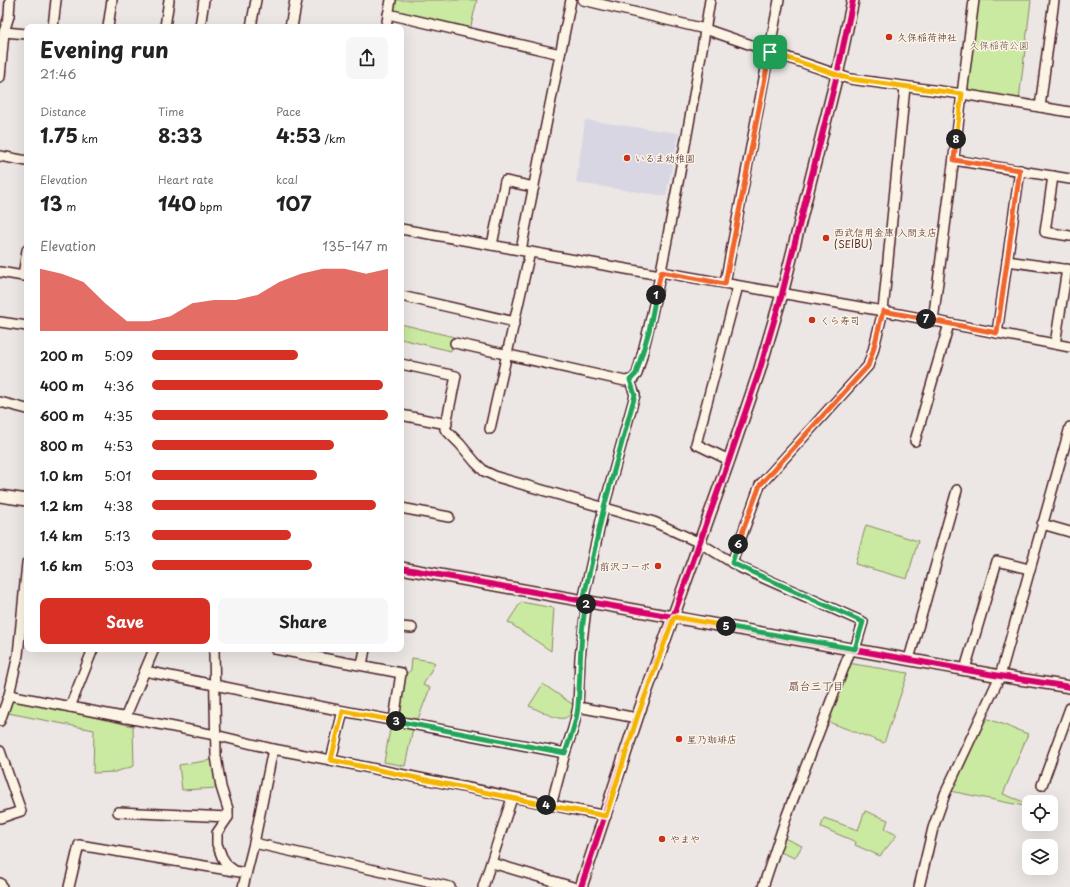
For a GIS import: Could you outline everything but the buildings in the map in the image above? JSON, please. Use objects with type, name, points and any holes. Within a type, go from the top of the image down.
[{"type":"street","points":[[0,77],[4,32],[9,16],[10,0]]},
{"type":"street","points":[[53,24],[56,0]]},
{"type":"street","points":[[108,24],[112,0]]},
{"type":"street","points":[[165,24],[169,0]]},
{"type":"street","points":[[200,24],[204,0]]},
{"type":"street","points":[[252,24],[256,0]]},
{"type":"street","points":[[292,24],[296,0]]},
{"type":"street","points":[[386,24],[392,0]]},
{"type":"street","points":[[490,429],[515,322],[534,187],[571,0]]},
{"type":"street","points":[[583,0],[705,29],[850,79],[962,94],[1070,112]]},
{"type":"street","points":[[455,343],[625,381],[630,380],[636,374],[649,331],[661,274],[710,0]]},
{"type":"street","points":[[725,284],[779,0]]},
{"type":"street","points":[[581,887],[606,816],[637,718],[674,617],[759,372],[782,294],[837,75],[853,0]]},
{"type":"street","points":[[933,321],[974,0]]},
{"type":"street","points":[[1040,107],[1054,0]]},
{"type":"street","points":[[388,14],[560,54]]},
{"type":"street","points":[[4,32],[24,34]]},
{"type":"street","points":[[732,563],[760,485],[868,366],[883,311],[904,87]]},
{"type":"street","points":[[0,156],[24,160]]},
{"type":"street","points":[[954,160],[1070,179]]},
{"type":"street","points":[[997,333],[1020,170]]},
{"type":"street","points":[[1053,176],[1045,232],[1070,236]]},
{"type":"street","points":[[492,245],[505,181],[534,187]]},
{"type":"street","points":[[404,230],[883,311],[1070,347]]},
{"type":"street","points":[[1008,261],[1068,270],[1055,344]]},
{"type":"street","points":[[0,272],[23,276],[24,270]]},
{"type":"street","points":[[729,460],[696,444],[738,286]]},
{"type":"street","points":[[404,297],[515,322]]},
{"type":"street","points":[[0,322],[24,326]]},
{"type":"street","points":[[915,441],[949,324]]},
{"type":"street","points":[[404,365],[456,376],[445,429],[484,471],[497,477],[654,522],[700,543],[732,563],[863,622],[787,815],[763,887]]},
{"type":"street","points":[[551,806],[578,707],[580,657],[585,601],[604,507],[635,395],[630,380]]},
{"type":"street","points":[[0,402],[24,408]]},
{"type":"street","points":[[404,416],[447,424]]},
{"type":"street","points":[[919,887],[933,828],[945,794],[1000,676],[1070,427]]},
{"type":"street","points":[[909,659],[957,490]]},
{"type":"street","points":[[0,496],[24,500]]},
{"type":"street","points":[[404,509],[449,517]]},
{"type":"street","points":[[1042,524],[1070,532]]},
{"type":"street","points":[[965,669],[997,561],[1029,569]]},
{"type":"street","points":[[404,569],[1000,676],[1070,687]]},
{"type":"street","points":[[0,721],[9,695],[18,655],[24,594]]},
{"type":"street","points":[[404,627],[412,628]]},
{"type":"street","points":[[70,707],[92,652]]},
{"type":"street","points":[[125,718],[153,652]]},
{"type":"street","points":[[214,652],[216,756],[221,787],[228,809],[228,817],[217,833],[217,844],[222,857],[235,871]]},
{"type":"street","points":[[291,652],[401,673],[394,720]]},
{"type":"street","points":[[362,665],[364,652]]},
{"type":"street","points":[[144,671],[343,711],[565,753]]},
{"type":"street","points":[[9,695],[215,735],[273,749],[606,816]]},
{"type":"street","points":[[578,707],[637,718]]},
{"type":"street","points":[[1042,785],[1070,708]]},
{"type":"street","points":[[331,760],[343,711]]},
{"type":"street","points":[[243,887],[254,843],[273,749]]},
{"type":"street","points":[[0,751],[21,811],[0,818]]},
{"type":"street","points":[[483,887],[512,798]]},
{"type":"street","points":[[118,812],[228,817]]},
{"type":"street","points":[[254,843],[450,887]]},
{"type":"street","points":[[69,887],[79,845],[246,873]]},
{"type":"street","points":[[492,863],[573,887]]},
{"type":"street","points":[[0,883],[2,887]]},
{"type":"shaded area","name":"いるま幼稚園","points":[[585,120],[679,133],[666,196],[576,183]]},
{"type":"green space","points":[[396,0],[477,0],[470,30],[394,11]]},
{"type":"green space","name":"久保稲荷公園","points":[[978,0],[1031,0],[1019,100],[966,91]]},
{"type":"green space","points":[[404,325],[454,337],[451,351],[404,340]]},
{"type":"green space","points":[[866,525],[918,541],[907,579],[855,564]]},
{"type":"green space","points":[[521,602],[554,608],[551,651],[508,622]]},
{"type":"green space","points":[[412,658],[435,663],[423,685],[430,688],[418,719],[399,716],[405,675],[411,670]]},
{"type":"green space","points":[[848,663],[908,673],[884,743],[826,721]]},
{"type":"green space","points":[[543,684],[575,706],[567,717],[558,718],[529,706]]},
{"type":"green space","points":[[12,699],[133,726],[134,766],[115,772],[93,773],[94,730],[8,713]]},
{"type":"green space","points":[[983,717],[1028,734],[1003,794],[1022,801],[1022,806],[950,791]]},
{"type":"green space","points":[[391,724],[413,728],[405,766],[384,762]]},
{"type":"green space","points":[[212,760],[214,762],[218,788],[182,790],[179,765]]},
{"type":"green space","points":[[865,811],[888,820],[885,829],[897,835],[880,856],[855,845],[856,842],[821,827],[824,818],[858,830]]},
{"type":"green space","points":[[782,837],[802,846],[795,858],[778,851]]},
{"type":"cycle path","points":[[581,887],[637,718],[759,372],[782,294],[837,75],[853,0]]},
{"type":"cycle path","points":[[404,569],[1000,676],[1070,687]]},
{"type":"place","name":"久保稲荷神社","points":[[889,37]]},
{"type":"place","name":"いるま幼稚園","points":[[627,158]]},
{"type":"place","name":"西武信用金庫 入間支店 (SEIBU)","points":[[826,238]]},
{"type":"place","name":"くら寿司","points":[[812,320]]},
{"type":"place","name":"前沢コーポ","points":[[658,566]]},
{"type":"place","name":"星乃珈琲店","points":[[679,739]]},
{"type":"place","name":"やまや","points":[[662,839]]},
{"type":"district","name":"扇台三丁目","points":[[816,686]]},
{"type":"route","points":[[770,52],[850,79],[962,94],[954,160],[1020,170],[997,333],[883,311],[868,366],[760,485],[732,563],[863,622],[855,649],[674,617],[637,718],[606,816],[331,760],[343,711],[565,753],[578,707],[580,657],[584,611],[587,601],[583,601],[604,507],[635,395],[630,380],[633,379],[636,374],[649,331],[661,272],[725,284],[770,52]]}]
